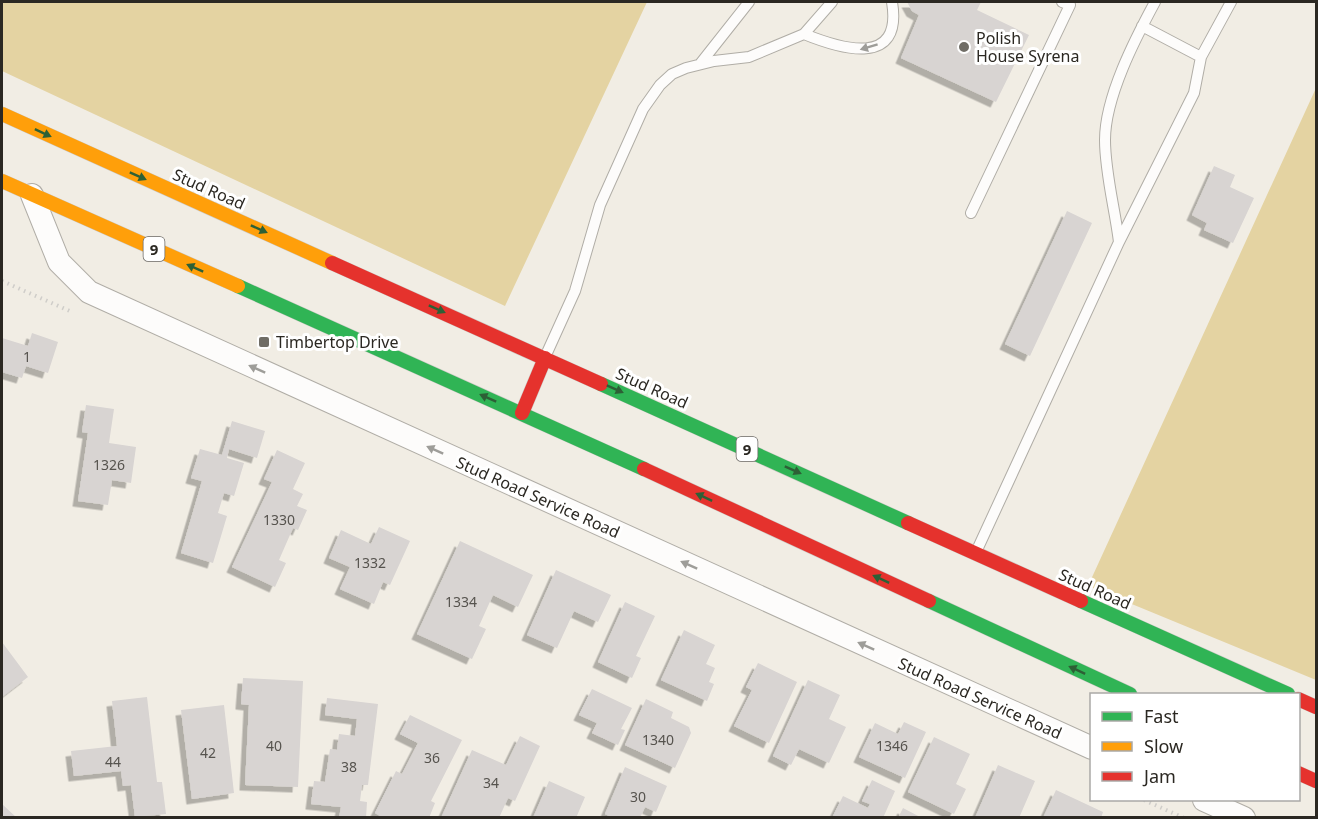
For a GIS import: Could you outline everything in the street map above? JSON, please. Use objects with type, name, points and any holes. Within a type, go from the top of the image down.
[{"type":"highway","name":"Stud Road","points":[[2,114],[1286,693]]},
{"type":"highway","name":"9","points":[[2,181],[522,413],[1128,693]]},
{"type":"highway","points":[[522,413],[545,358]]},
{"type":"highway","points":[[1300,700],[1317,708]]},
{"type":"highway","points":[[1300,773],[1317,781]]},
{"type":"street","name":"Stud Road Service Road","points":[[33,195],[59,262],[88,292],[1090,747]]},
{"type":"street","points":[[1206,801],[1244,818]]},
{"type":"lane","points":[[700,64],[749,2]]},
{"type":"lane","points":[[545,358],[575,291],[600,205],[644,110],[660,85],[672,74],[700,64],[749,57],[804,34],[832,2]]},
{"type":"lane","points":[[804,34],[837,47],[856,50],[869,48],[880,44],[889,33],[894,22],[892,2]]},
{"type":"lane","points":[[971,213],[1070,5],[1062,2]]},
{"type":"lane","points":[[1119,242],[1105,140],[1110,105],[1142,26],[1155,2]]},
{"type":"lane","points":[[975,553],[1119,242],[1194,93],[1202,57],[1231,2]]},
{"type":"lane","points":[[1142,26],[1202,57]]},
{"type":"path","points":[[1146,801],[1184,818]]},
{"type":"shaded area","points":[[2,2],[647,2],[505,306],[2,71]]},
{"type":"shaded area","points":[[1316,88],[1316,680],[1088,586]]},
{"type":"building","name":"Polish House Syrena","points":[[907,2],[981,2],[977,10],[1029,35],[996,102],[901,58],[919,15],[912,11]]},
{"type":"building","points":[[1214,166],[1235,175],[1230,187],[1254,198],[1233,243],[1204,230],[1207,223],[1192,215]]},
{"type":"building","points":[[1067,211],[1092,223],[1030,356],[1005,344]]},
{"type":"building","points":[[32,333],[58,342],[48,373],[26,366],[22,378],[2,372],[2,338],[28,346]]},
{"type":"building","points":[[86,405],[114,409],[109,443],[136,447],[131,483],[112,480],[108,505],[78,501],[88,433],[82,432]]},
{"type":"building","points":[[232,421],[265,431],[257,458],[229,449],[227,458],[244,463],[234,496],[224,493],[218,513],[227,516],[213,563],[181,553],[202,481],[191,478],[200,449],[222,455]]},
{"type":"building","points":[[277,450],[305,463],[293,489],[303,494],[297,506],[307,510],[298,530],[293,528],[279,560],[286,563],[275,587],[232,567],[272,482],[264,479]]},
{"type":"building","points":[[379,527],[410,541],[390,585],[383,582],[374,604],[340,589],[350,567],[329,558],[341,530],[371,544]]},
{"type":"building","points":[[460,541],[533,575],[518,607],[493,595],[479,626],[486,629],[472,659],[417,634]]},
{"type":"building","points":[[556,570],[611,595],[598,622],[574,611],[557,648],[527,635]]},
{"type":"building","points":[[625,602],[655,616],[636,656],[641,658],[632,678],[598,662]]},
{"type":"building","points":[[684,630],[715,645],[706,664],[715,668],[709,682],[714,684],[707,701],[661,680]]},
{"type":"building","points":[[2,642],[28,677],[2,697]]},
{"type":"building","points":[[758,663],[797,682],[769,743],[734,726],[752,690],[746,687]]},
{"type":"building","points":[[243,678],[303,681],[298,787],[245,785],[249,705],[241,704]]},
{"type":"building","points":[[808,680],[840,695],[829,719],[846,727],[829,763],[799,749],[791,765],[773,756]]},
{"type":"building","points":[[592,689],[632,708],[621,729],[625,730],[618,745],[592,733],[597,723],[579,715]]},
{"type":"building","points":[[147,697],[157,782],[162,782],[166,814],[135,817],[131,785],[123,786],[121,771],[74,776],[71,751],[117,746],[112,701]]},
{"type":"building","points":[[327,698],[378,704],[368,785],[362,785],[360,801],[367,802],[366,818],[339,818],[341,807],[311,804],[314,781],[325,782],[330,749],[337,750],[339,734],[355,736],[357,719],[325,715]]},
{"type":"building","points":[[646,699],[673,712],[671,718],[689,727],[691,733],[675,768],[625,745]]},
{"type":"building","points":[[224,705],[234,793],[192,799],[181,710]]},
{"type":"building","points":[[410,715],[462,740],[431,801],[435,803],[429,818],[384,818],[375,813],[396,771],[402,774],[418,743],[400,734]]},
{"type":"building","points":[[904,722],[926,732],[905,778],[859,757],[875,723],[898,734]]},
{"type":"building","points":[[520,736],[540,746],[515,801],[508,798],[499,818],[441,818],[472,750],[506,765]]},
{"type":"building","points":[[934,737],[970,754],[956,784],[966,789],[954,814],[908,792]]},
{"type":"building","points":[[998,765],[1035,781],[1019,818],[975,818]]},
{"type":"building","points":[[625,767],[667,786],[656,812],[645,807],[640,818],[614,818],[605,814]]},
{"type":"building","points":[[872,780],[895,791],[883,818],[832,818],[843,796],[868,808],[870,804],[862,801]]},
{"type":"building","points":[[549,781],[585,797],[576,818],[533,818]]},
{"type":"building","points":[[1056,790],[1103,812],[1101,818],[1043,818]]},
{"type":"building","points":[[2,804],[17,818],[2,818]]},
{"type":"building","points":[[903,808],[922,818],[898,818]]},
{"type":"traffic: fast","points":[[238,286],[644,469]]},
{"type":"traffic: fast","points":[[601,384],[908,523]]},
{"type":"traffic: fast","points":[[929,601],[1128,693]]},
{"type":"traffic: fast","points":[[1081,601],[1286,693]]},
{"type":"traffic: slow","points":[[2,114],[332,263]]},
{"type":"traffic: slow","points":[[2,181],[238,286]]},
{"type":"traffic: jam","points":[[332,263],[601,384]]},
{"type":"traffic: jam","points":[[522,413],[545,358]]},
{"type":"traffic: jam","points":[[644,469],[929,601]]},
{"type":"traffic: jam","points":[[908,523],[1081,601]]},
{"type":"traffic: jam","points":[[1300,700],[1316,707]]},
{"type":"traffic: jam","points":[[1300,774],[1316,781]]},
{"type":"place","name":"Polish House Syrena","points":[[964,47]]},
{"type":"place","name":"Timbertop Drive","points":[[264,342]]}]
